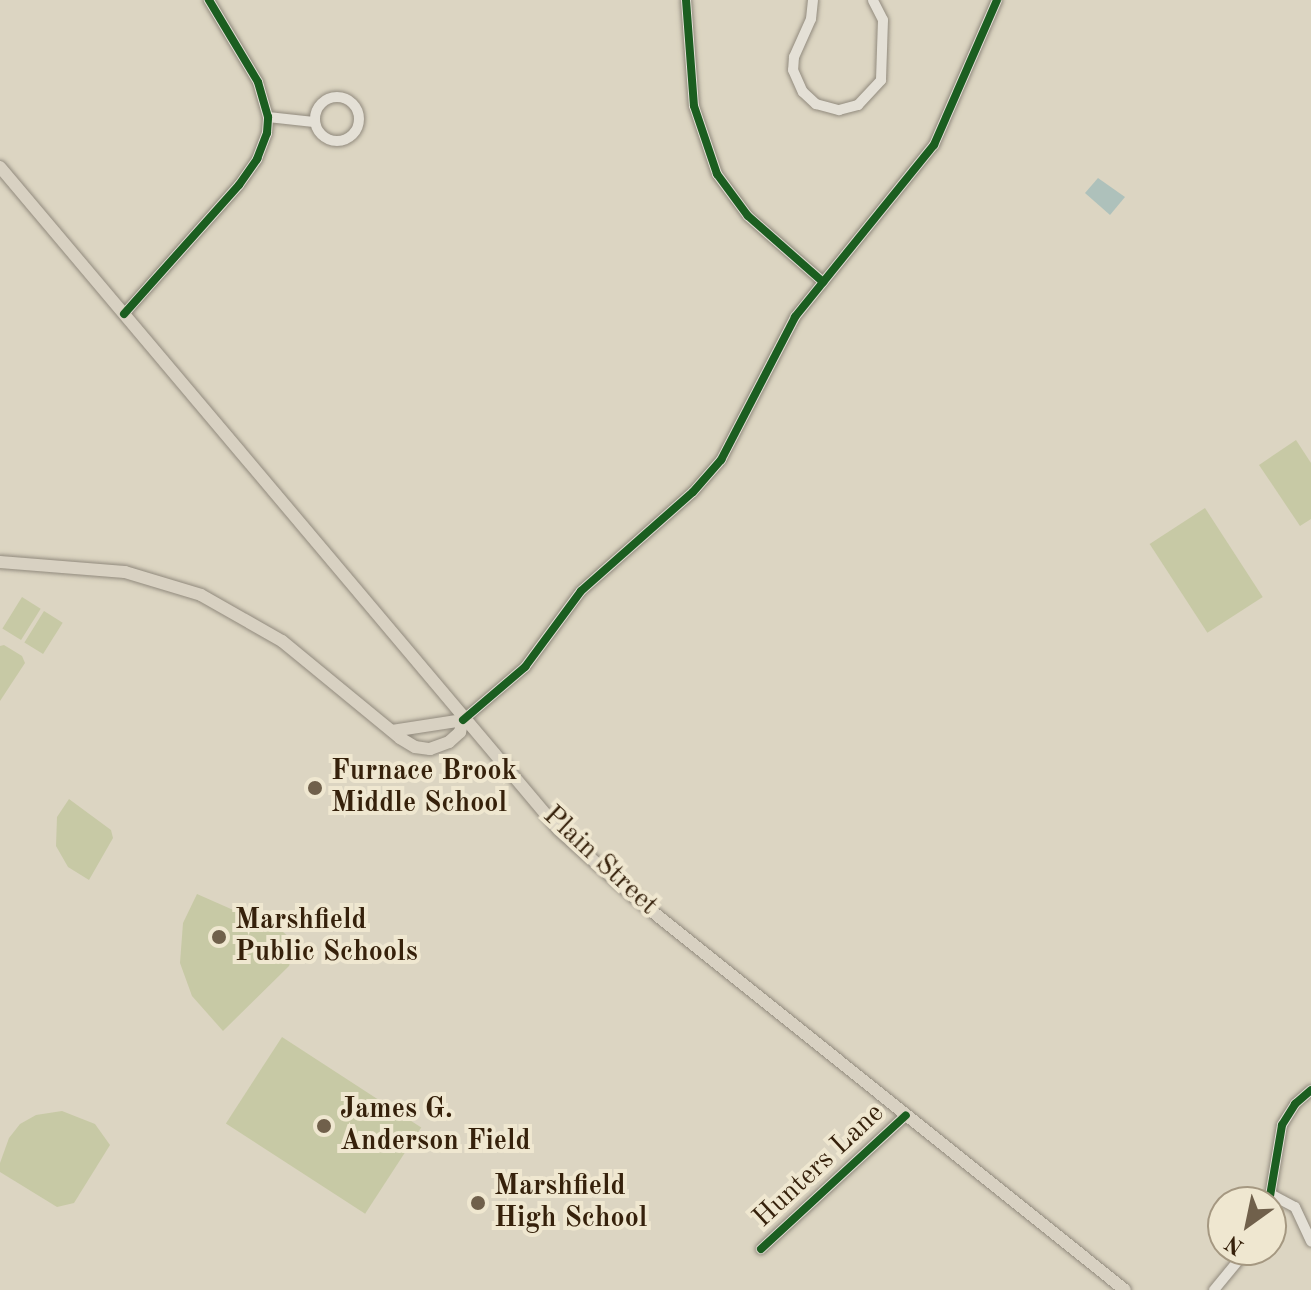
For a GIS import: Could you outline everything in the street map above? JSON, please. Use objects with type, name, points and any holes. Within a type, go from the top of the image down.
[{"type":"main road","name":"Plain Street","points":[[0,167],[463,720],[588,857],[1125,1290]]},
{"type":"main road","points":[[0,562],[125,572],[201,595],[282,641],[408,744],[430,749],[456,737],[463,720]]},
{"type":"main road","points":[[392,731],[463,720]]},
{"type":"street","points":[[124,314],[249,171],[263,146],[268,117],[258,82],[209,0]]},
{"type":"street","points":[[686,0],[694,106],[717,174],[748,216],[823,282]]},
{"type":"street","points":[[813,0],[811,19],[794,57],[793,70],[803,92],[816,104],[839,110],[858,105],[881,80],[884,65],[883,20],[873,0]]},
{"type":"street","points":[[463,720],[525,667],[581,591],[709,475],[732,442],[784,334],[934,145],[997,0]]},
{"type":"street","points":[[336,96],[350,100],[359,120],[349,138],[334,141],[321,135],[314,122],[322,102],[336,96]]},
{"type":"street","points":[[268,117],[314,122]]},
{"type":"street","points":[[1273,1186],[1282,1125],[1295,1104],[1311,1090]]},
{"type":"street","name":"Hunters Lane","points":[[761,1249],[906,1115]]},
{"type":"street","points":[[1287,1204],[1295,1207],[1311,1241]]},
{"type":"street","points":[[1214,1290],[1237,1266]]},
{"type":"green space","points":[[1296,440],[1311,463],[1311,519],[1300,526],[1259,465]]},
{"type":"green space","points":[[1205,508],[1263,597],[1207,633],[1150,544]]},
{"type":"green space","points":[[22,597],[41,609],[21,640],[2,628]]},
{"type":"green space","points":[[44,611],[63,623],[43,654],[24,642]]},
{"type":"green space","points":[[4,645],[22,656],[25,663],[0,701],[0,646]]},
{"type":"green space","points":[[69,799],[111,830],[113,838],[89,880],[68,867],[56,846],[57,817]]},
{"type":"green space","points":[[197,894],[283,932],[290,938],[293,953],[289,966],[223,1031],[192,996],[180,963],[183,923]]},
{"type":"green space","name":"James G. Anderson Field","points":[[282,1037],[421,1127],[365,1214],[226,1123]]},
{"type":"green space","points":[[62,1111],[95,1124],[110,1145],[74,1203],[57,1207],[0,1172],[0,1163],[9,1138],[20,1124],[36,1115]]},
{"type":"shaded area","points":[[1098,178],[1125,197],[1110,215],[1085,193]]},
{"type":"cycle path","points":[[124,314],[239,185],[257,159],[267,133],[268,117],[258,82],[209,0]]},
{"type":"cycle path","points":[[686,0],[694,106],[717,174],[748,216],[823,282]]},
{"type":"cycle path","points":[[463,720],[525,667],[581,591],[693,492],[721,460],[795,317],[934,145],[997,0]]},
{"type":"cycle path","points":[[1272,1186],[1282,1125],[1295,1104],[1311,1090]]},
{"type":"cycle path","points":[[761,1249],[906,1115]]},
{"type":"place","name":"Furnace Brook Middle School","points":[[315,788]]},
{"type":"place","name":"Marshfield Public Schools","points":[[219,937]]},
{"type":"place","name":"James G. Anderson Field","points":[[324,1126]]},
{"type":"place","name":"Marshfield High School","points":[[478,1203]]}]
